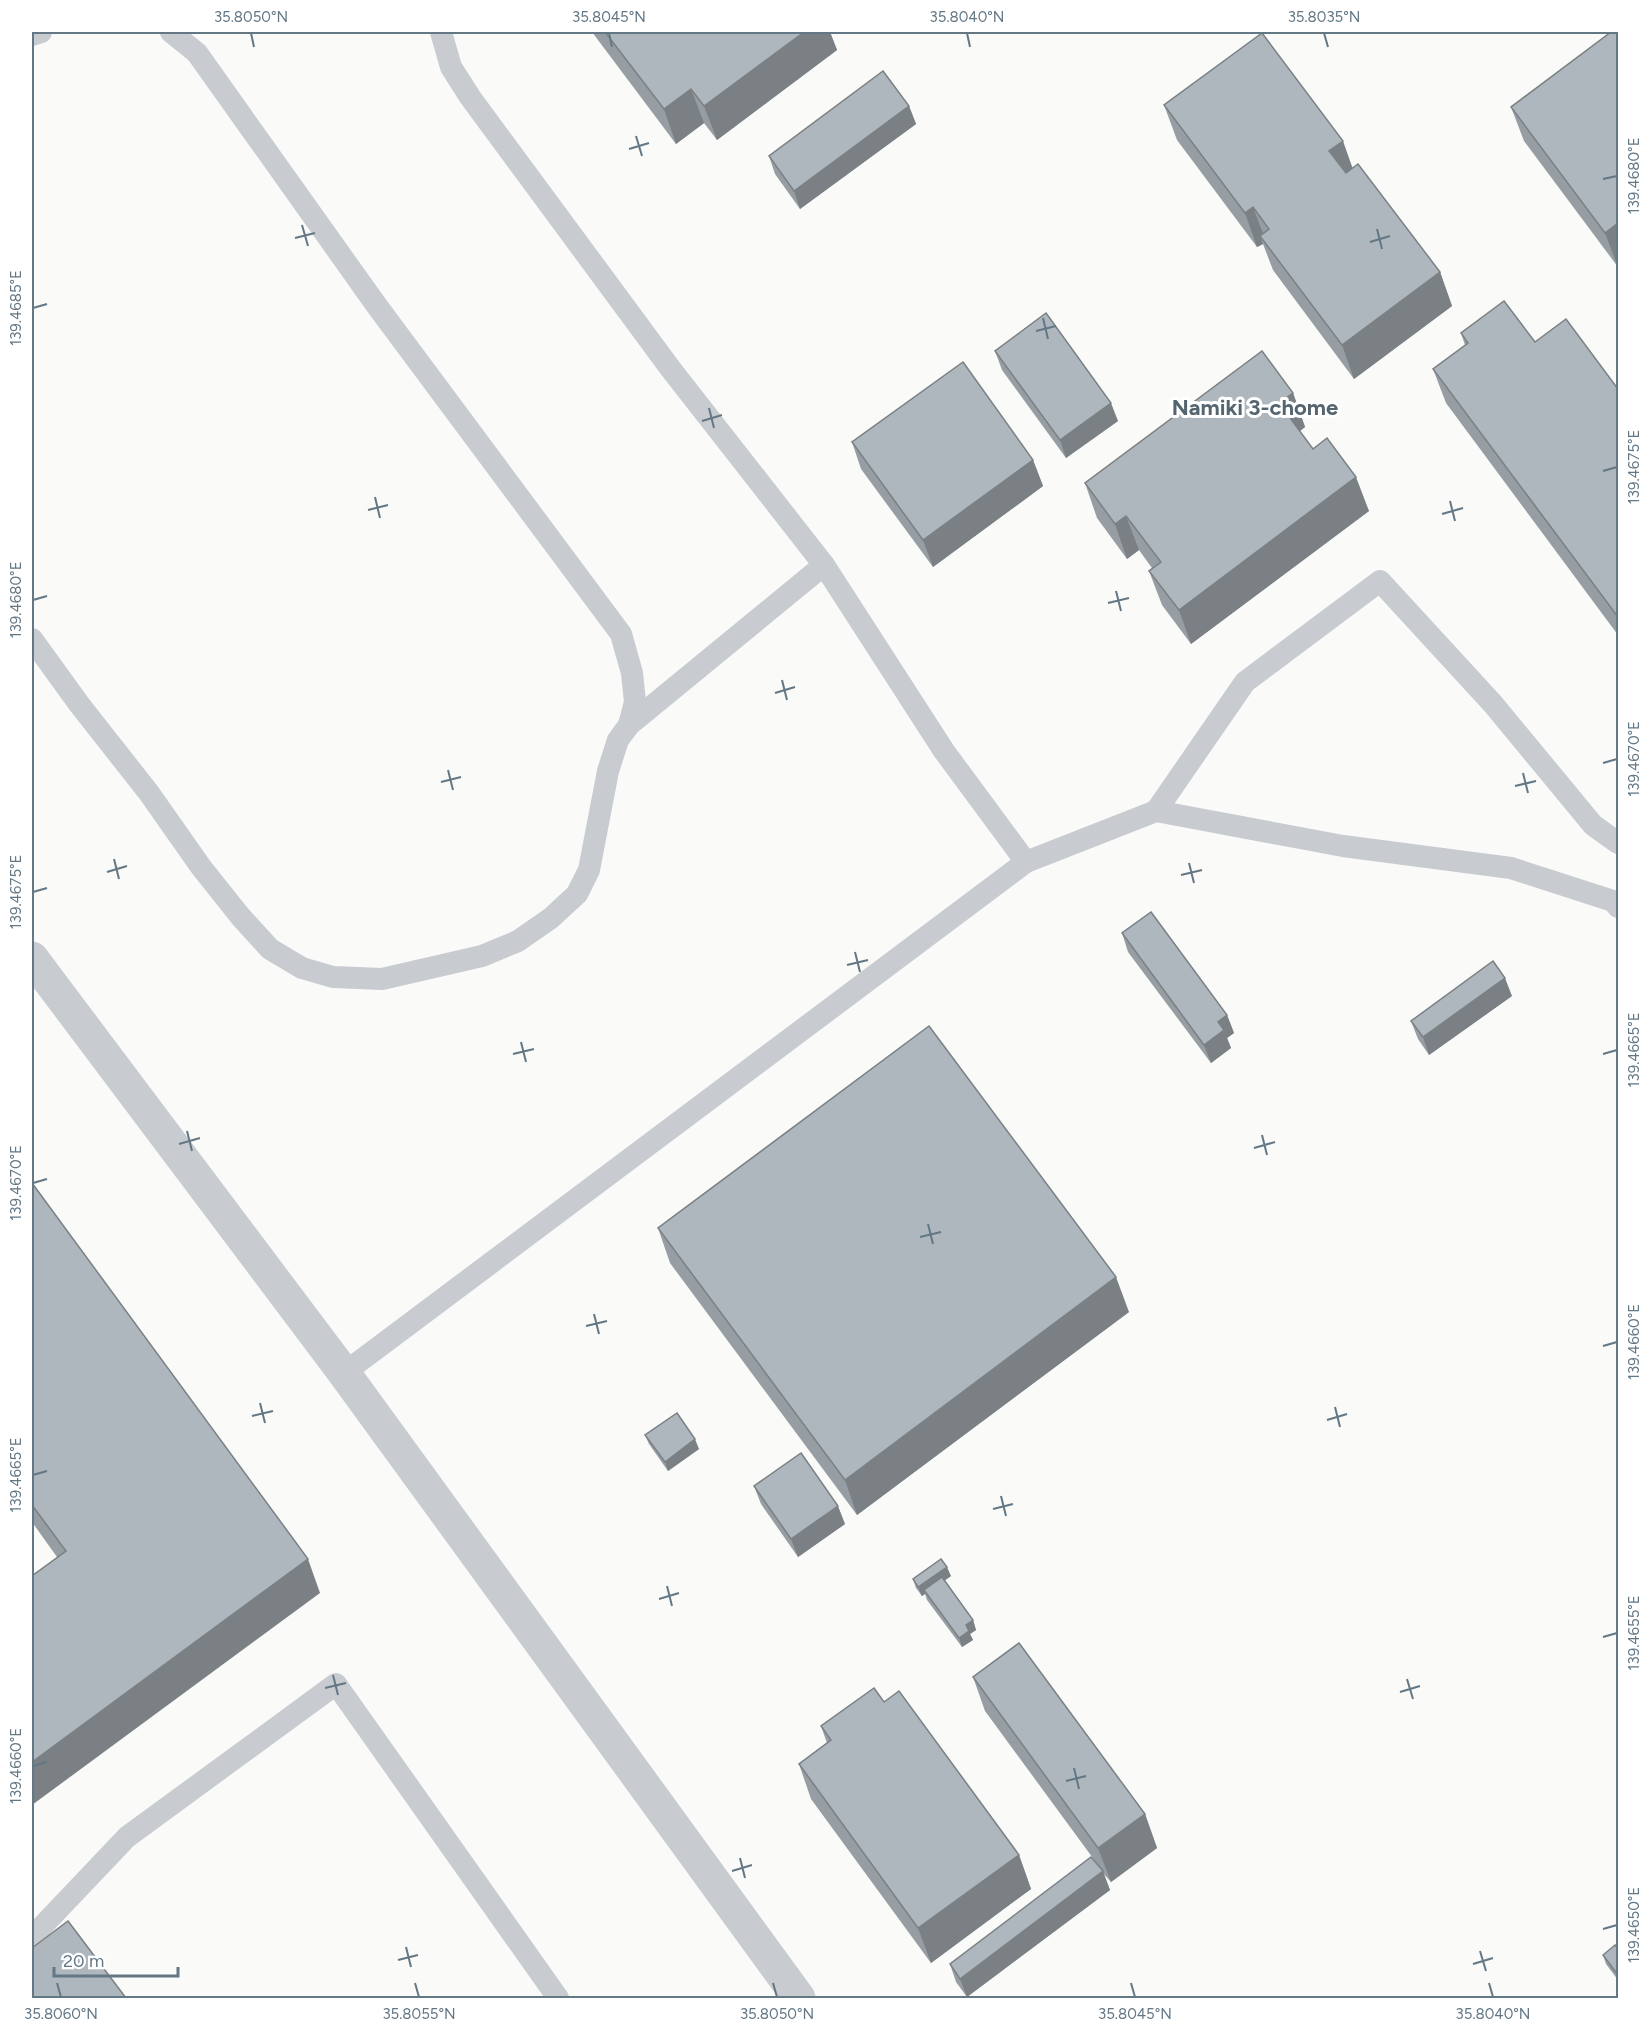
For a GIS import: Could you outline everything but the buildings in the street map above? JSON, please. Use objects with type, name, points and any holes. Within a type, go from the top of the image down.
[{"type":"street","points":[[32,958],[344,1373],[799,1998]]},
{"type":"lane","points":[[32,35],[41,32]]},
{"type":"lane","points":[[171,32],[197,53],[377,306],[621,634],[632,673],[635,702],[629,725]]},
{"type":"lane","points":[[441,32],[451,68],[470,97],[670,368],[824,566],[944,751],[1026,862]]},
{"type":"lane","points":[[32,639],[79,704],[149,793],[201,867],[270,949],[302,968],[333,977],[382,980],[482,956],[518,941],[551,918],[577,894],[589,870],[608,771],[618,740],[629,725],[824,566]]},
{"type":"lane","points":[[1156,811],[1245,682],[1380,581],[1493,705],[1593,825],[1618,843]]},
{"type":"lane","points":[[344,1373],[1026,862],[1156,811],[1343,846],[1511,868],[1617,901]]},
{"type":"lane","points":[[32,1937],[127,1837],[336,1684],[558,1998]]},
{"type":"district","name":"Namiki 3-chome","points":[[1255,407]]}]
